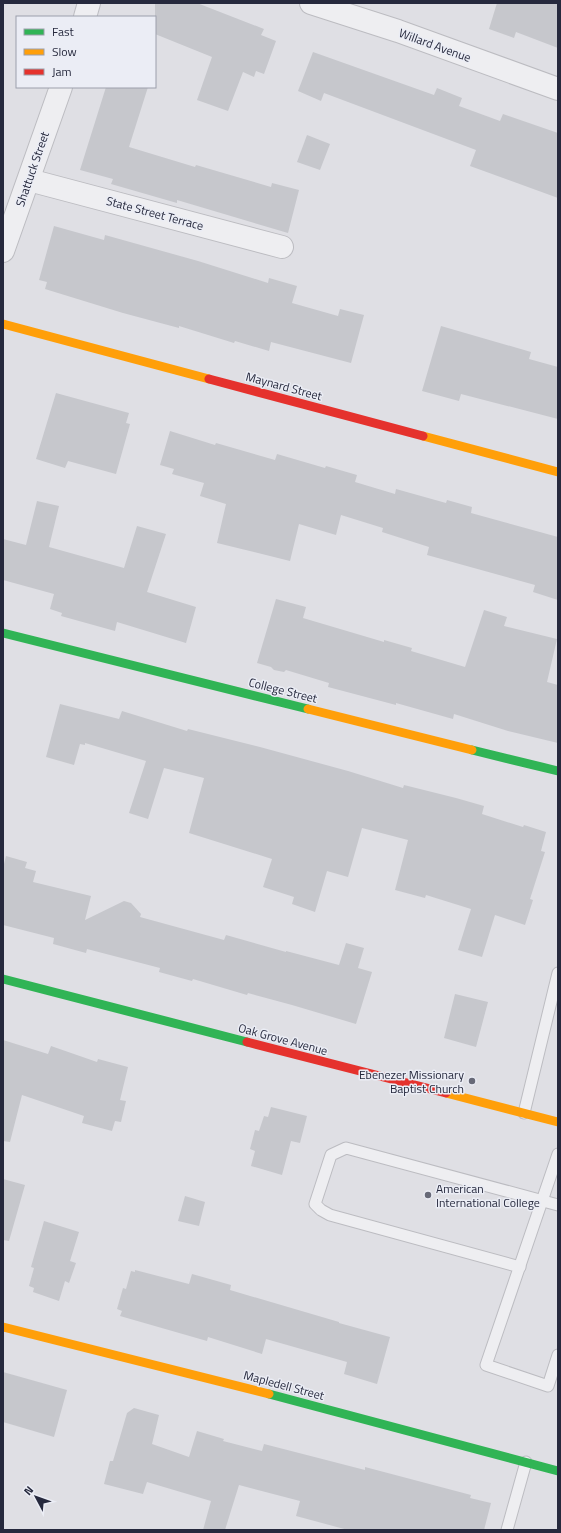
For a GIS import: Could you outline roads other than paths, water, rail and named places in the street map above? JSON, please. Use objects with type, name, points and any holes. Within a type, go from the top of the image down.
[{"type":"street","points":[[85,16],[90,3]]},
{"type":"street","name":"Willard Avenue","points":[[311,3],[398,31],[558,89]]},
{"type":"street","name":"Shattuck Street","points":[[3,250],[61,88]]},
{"type":"street","name":"State Street Terrace","points":[[29,180],[282,247]]},
{"type":"street","name":"Maynard Street","points":[[3,324],[558,472]]},
{"type":"street","name":"College Street","points":[[3,633],[558,771]]},
{"type":"street","name":"Oak Grove Avenue","points":[[3,979],[558,1122]]},
{"type":"street","name":"Mapledell Street","points":[[3,1327],[256,1390],[558,1471]]},
{"type":"lane","points":[[524,1113],[558,973]]},
{"type":"lane","points":[[520,1267],[330,1215],[321,1210],[315,1204],[331,1155],[346,1148],[558,1205]]},
{"type":"lane","points":[[558,1154],[486,1364],[548,1386],[558,1355]]},
{"type":"lane","points":[[507,1530],[526,1462]]},
{"type":"place","name":"Ebenezer Missionary Baptist Church","points":[[472,1081]]},
{"type":"place","name":"American International College","points":[[428,1195]]}]
